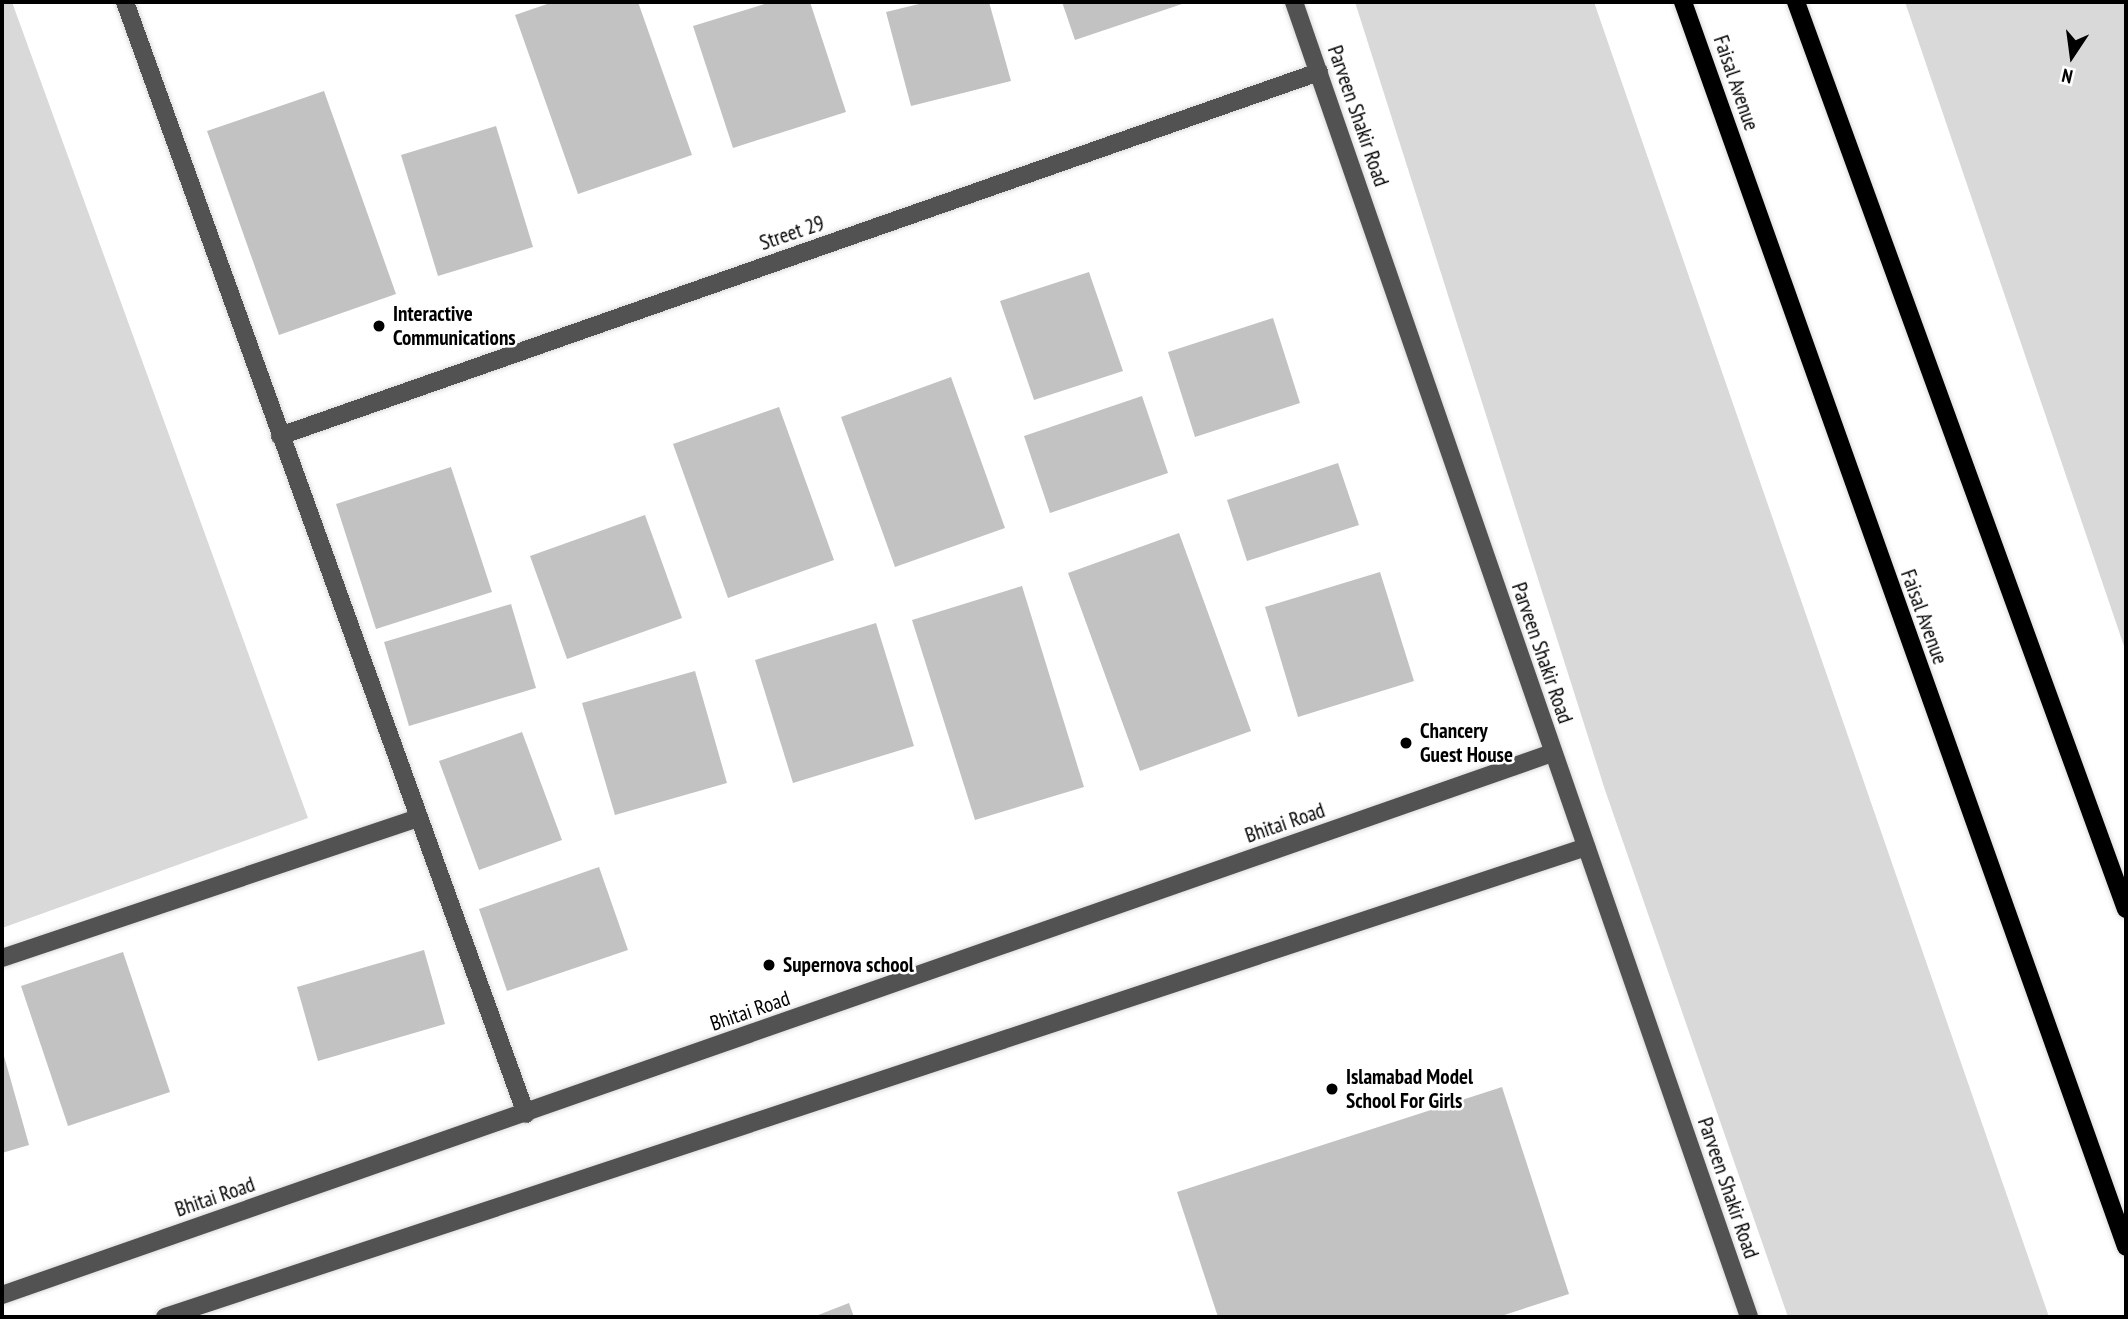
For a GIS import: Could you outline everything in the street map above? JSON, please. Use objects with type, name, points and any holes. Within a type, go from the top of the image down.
[{"type":"main road","name":"Faisal Avenue","points":[[1683,2],[2126,1247]]},
{"type":"main road","points":[[1796,2],[2126,909]]},
{"type":"street","points":[[125,2],[526,1114]]},
{"type":"street","name":"Parveen Shakir Road","points":[[1294,2],[1749,1317]]},
{"type":"street","name":"Street 29","points":[[281,436],[1319,72]]},
{"type":"street","name":"Bhitai Road","points":[[2,1295],[526,1114],[1552,753]]},
{"type":"street","points":[[2,958],[418,818]]},
{"type":"street","points":[[165,1317],[1586,847]]},
{"type":"shaded area","points":[[2,2],[12,2],[308,818],[2,928]]},
{"type":"shaded area","points":[[1355,2],[1594,2],[2049,1317],[1788,1317],[1605,790]]},
{"type":"shaded area","points":[[1905,2],[2126,2],[2126,652]]},
{"type":"building","points":[[553,2],[638,2],[692,155],[578,194],[515,15]]},
{"type":"building","points":[[771,2],[810,2],[846,112],[733,148],[693,26]]},
{"type":"building","points":[[927,2],[989,2],[1011,81],[911,106],[886,12]]},
{"type":"building","points":[[1062,2],[1181,2],[1182,4],[1075,40]]},
{"type":"building","points":[[324,91],[396,294],[279,335],[207,131]]},
{"type":"building","points":[[496,126],[533,247],[438,276],[401,155]]},
{"type":"building","points":[[1089,272],[1123,371],[1034,400],[1000,301]]},
{"type":"building","points":[[1273,318],[1300,403],[1195,437],[1168,352]]},
{"type":"building","points":[[951,377],[1005,528],[895,567],[841,417]]},
{"type":"building","points":[[1142,396],[1168,473],[1050,513],[1024,436]]},
{"type":"building","points":[[779,407],[834,560],[728,598],[673,444]]},
{"type":"building","points":[[1338,463],[1359,525],[1247,561],[1227,500]]},
{"type":"building","points":[[451,467],[492,592],[376,629],[336,504]]},
{"type":"building","points":[[645,515],[682,618],[567,659],[530,556]]},
{"type":"building","points":[[1179,533],[1251,731],[1140,771],[1068,573]]},
{"type":"building","points":[[1380,572],[1414,681],[1298,717],[1265,607]]},
{"type":"building","points":[[1022,586],[1084,787],[975,820],[912,620]]},
{"type":"building","points":[[511,604],[536,688],[409,726],[384,642]]},
{"type":"building","points":[[876,623],[914,746],[793,783],[755,660]]},
{"type":"building","points":[[695,671],[727,783],[615,815],[582,703]]},
{"type":"building","points":[[522,732],[562,840],[479,870],[439,761]]},
{"type":"building","points":[[599,867],[628,950],[507,991],[479,909]]},
{"type":"building","points":[[424,950],[445,1024],[318,1061],[297,987]]},
{"type":"building","points":[[123,952],[170,1092],[68,1126],[21,986]]},
{"type":"building","points":[[2,1049],[29,1145],[2,1153]]},
{"type":"building","points":[[1502,1087],[1569,1294],[1498,1317],[1218,1317],[1177,1192]]},
{"type":"building","points":[[849,1303],[854,1317],[813,1317]]},
{"type":"place","name":"Interactive Communications","points":[[379,326]]},
{"type":"place","name":"Chancery Guest House","points":[[1406,743]]},
{"type":"place","name":"Supernova school","points":[[769,965]]},
{"type":"place","name":"Islamabad Model School For Girls","points":[[1332,1089]]}]
